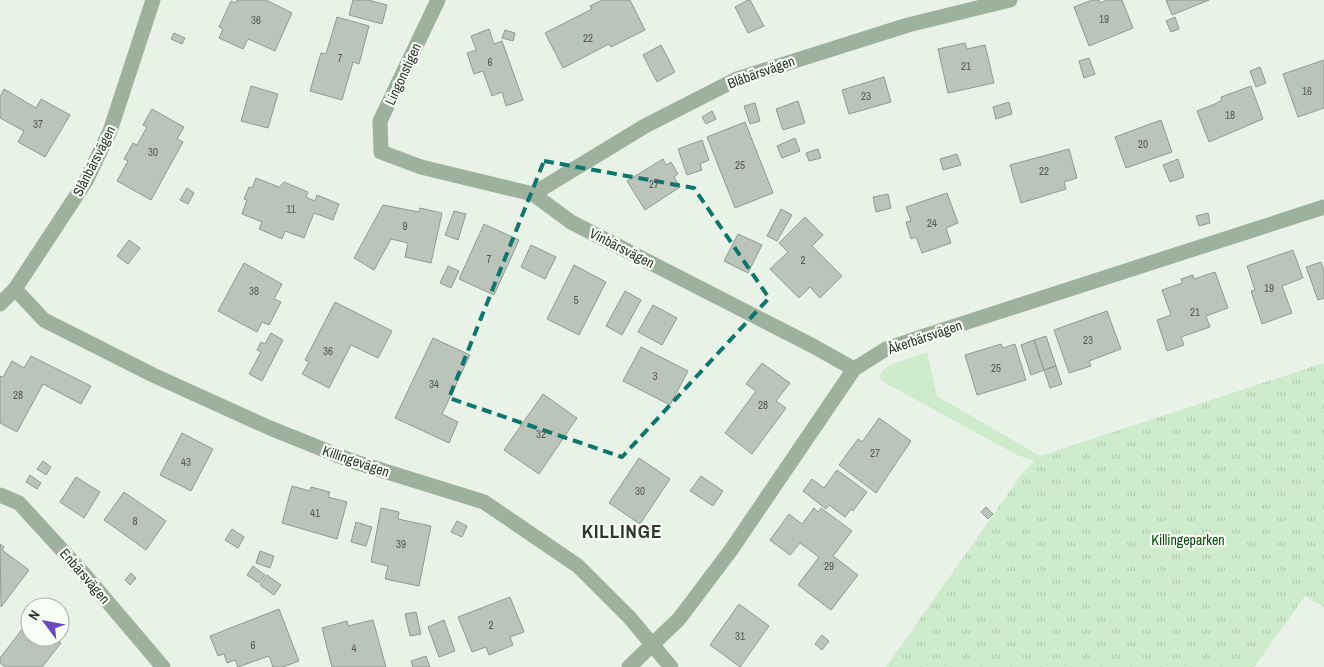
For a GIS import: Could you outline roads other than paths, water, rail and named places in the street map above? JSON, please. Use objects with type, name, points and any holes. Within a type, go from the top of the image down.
[{"type":"street","name":"Slånbärsvägen","points":[[0,304],[14,289],[86,181],[110,131],[153,0]]},
{"type":"street","name":"Lingonstigen","points":[[381,152],[380,121],[438,0]]},
{"type":"street","name":"Blåbärsvägen","points":[[533,194],[646,126],[737,79],[908,25],[1010,0]]},
{"type":"street","name":"Vinbärsvägen","points":[[381,152],[421,167],[533,194],[571,222],[813,346],[854,369]]},
{"type":"street","name":"Åkerbärsvägen","points":[[654,645],[679,619],[731,550],[854,369],[886,349],[1324,207]]},
{"type":"street","name":"Killingevägen","points":[[14,289],[44,320],[207,400],[352,461],[484,502],[578,566],[630,618],[671,667]]},
{"type":"street","name":"Enbärsvägen","points":[[0,496],[19,503],[84,574],[163,667]]},
{"type":"street","points":[[629,667],[654,645]]},
{"type":"district","name":"KILLINGE","points":[[622,531]]},
{"type":"park label","name":"Killingeparken","points":[[1188,540]]}]
